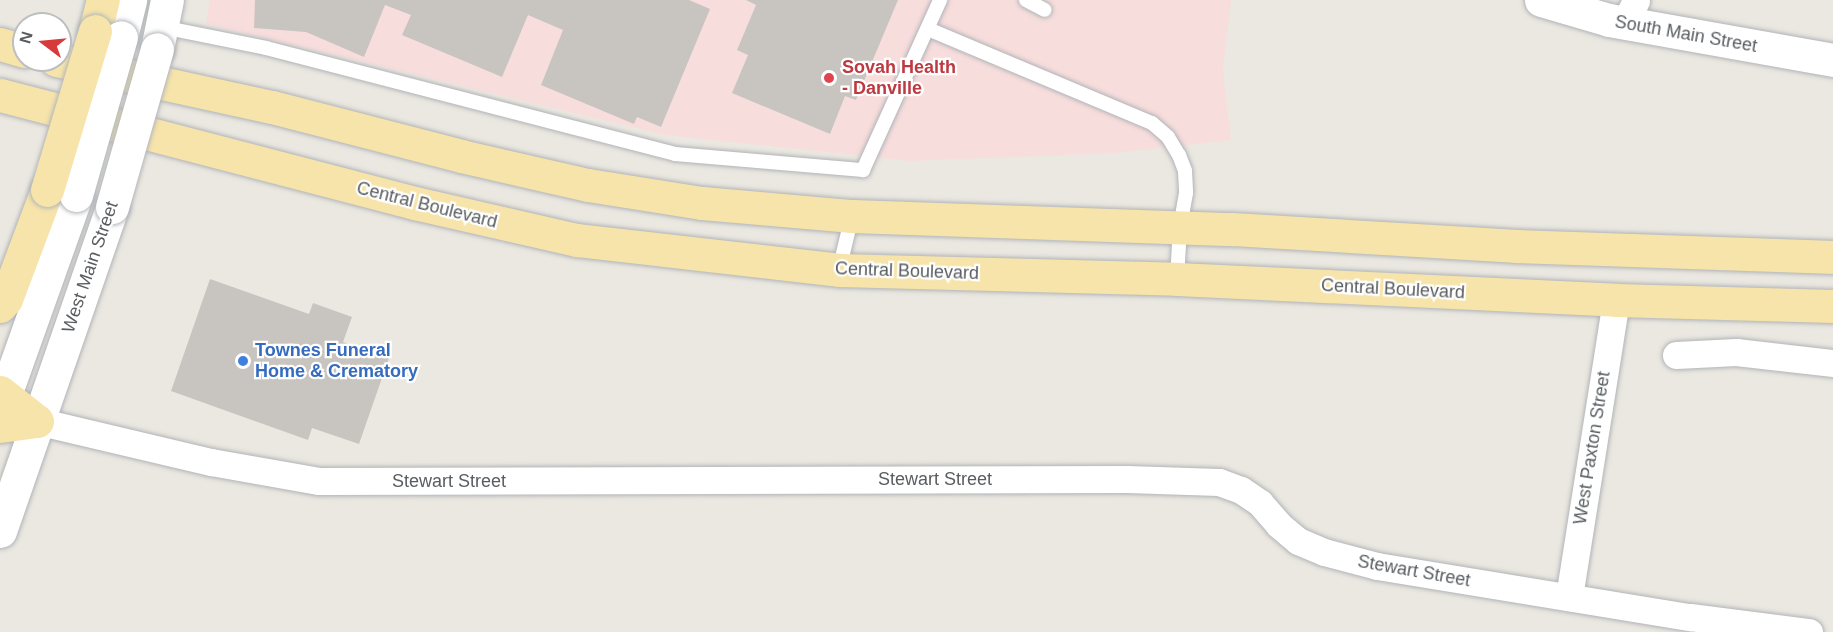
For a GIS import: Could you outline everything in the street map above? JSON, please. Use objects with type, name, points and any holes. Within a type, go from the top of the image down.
[{"type":"main road","points":[[0,306],[6,299],[62,193],[106,22],[130,0]]},
{"type":"main road","name":"South Main Street","points":[[1541,0],[1630,12],[1833,60]]},
{"type":"main road","name":"West Main Street","points":[[0,531],[112,207],[162,25]]},
{"type":"main road","points":[[72,63],[272,107],[588,185],[702,203],[852,216],[1180,227],[1517,246],[1833,257]]},
{"type":"main road","name":"Central Boulevard","points":[[0,95],[416,203],[566,238],[839,270],[1177,279],[1616,300],[1833,306]]},
{"type":"main road","name":"West Main Street","points":[[2,398],[62,193]]},
{"type":"main road","points":[[2,398],[37,421]]},
{"type":"main road","points":[[0,426],[37,421]]},
{"type":"street","name":"West Paxton Street","points":[[1569,597],[1616,300]]},
{"type":"street","points":[[1676,355],[1736,352],[1833,363]]},
{"type":"street","name":"Stewart Street","points":[[37,421],[211,462],[319,481],[1127,478],[1219,482],[1251,496],[1298,541],[1324,552],[1377,567],[1690,617],[1809,632]]},
{"type":"lane","points":[[162,25],[266,48],[675,154],[863,170],[940,0]]},
{"type":"lane","points":[[1026,0],[1046,10]]},
{"type":"lane","points":[[928,29],[1152,123],[1168,137],[1185,171],[1186,193],[1180,227],[1177,279]]},
{"type":"lane","points":[[839,270],[852,216]]},
{"type":"shaded area","name":"Sovah Health - Danville","points":[[210,0],[1231,0],[1223,71],[1231,140],[1115,153],[911,161],[665,135],[206,24]]},
{"type":"building","points":[[255,0],[689,0],[710,9],[661,127],[637,117],[634,124],[541,85],[563,30],[528,15],[502,77],[402,35],[411,15],[385,5],[364,57],[306,32],[254,28]]},
{"type":"building","points":[[746,0],[898,0],[856,100],[845,96],[830,134],[732,93],[748,55],[737,50],[756,5]]},
{"type":"building","points":[[210,279],[309,314],[313,303],[352,317],[343,342],[389,358],[359,444],[312,428],[308,440],[171,391]]},
{"type":"place","name":"Sovah Health - Danville","points":[[829,78]]},
{"type":"place","name":"Townes Funeral Home & Crematory","points":[[243,361]]}]
